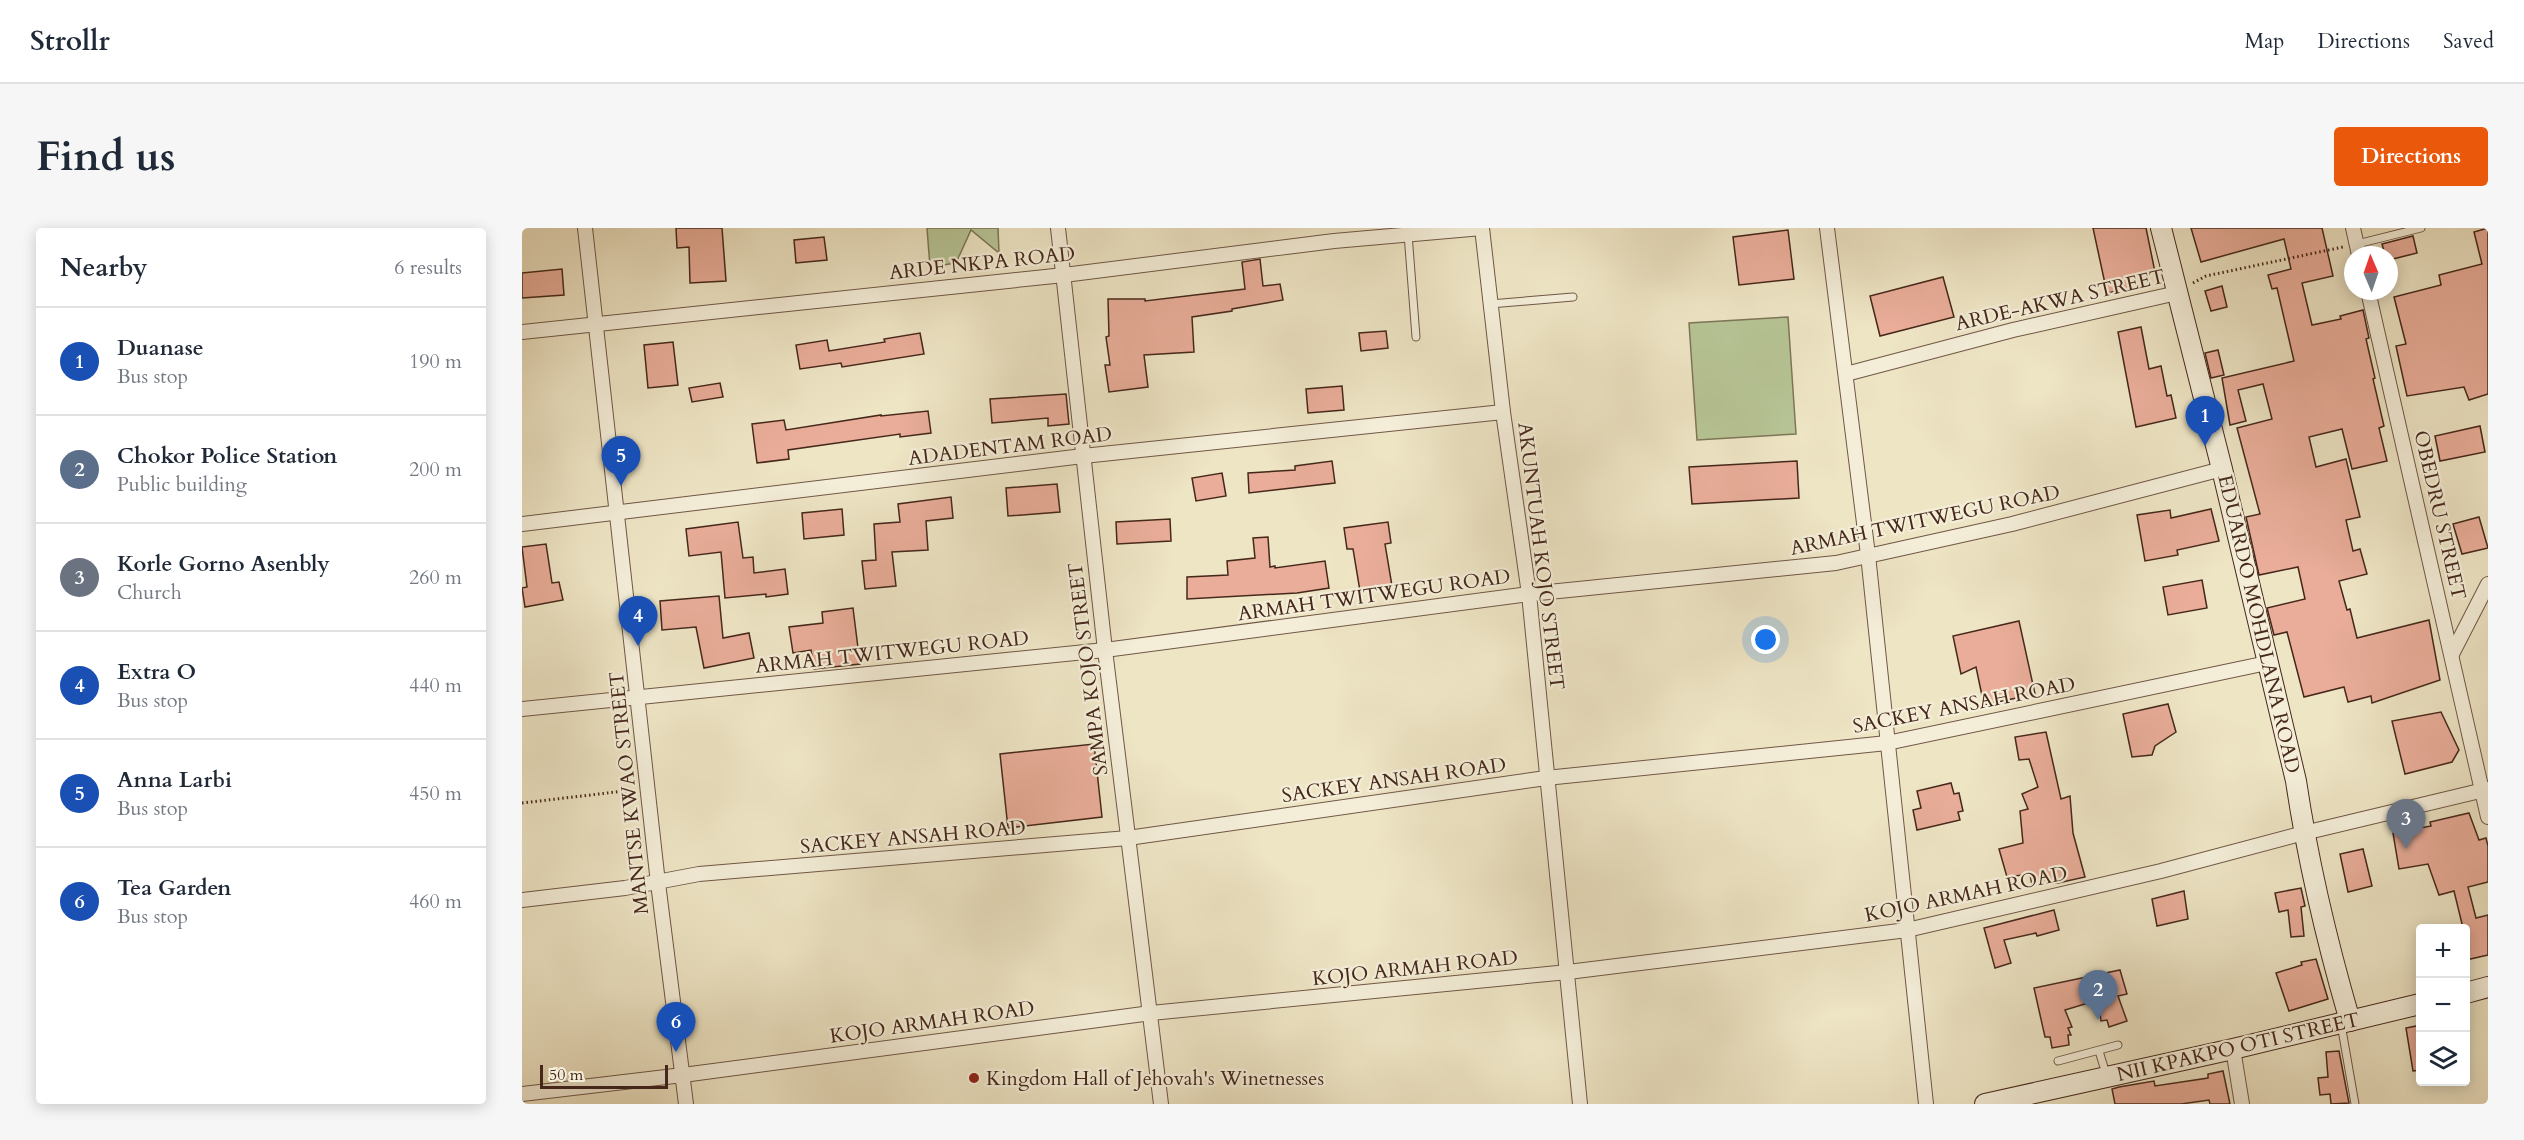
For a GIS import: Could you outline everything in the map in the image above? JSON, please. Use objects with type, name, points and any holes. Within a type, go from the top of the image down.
[{"type":"main road","name":"EDUARDO MOHDLANA ROAD","points":[[2160,228],[2222,469],[2296,781],[2304,833],[2345,1022]]},
{"type":"main road","points":[[2470,992],[2488,987]]},
{"type":"main road","name":"NII KPAKPO OTI STREET","points":[[1985,1104],[2028,1099],[2107,1077],[2416,1005]]},
{"type":"street","name":"MANTSE KWAO STREET","points":[[585,228],[658,883],[686,1104]]},
{"type":"street","name":"SAMPA KOJO STREET","points":[[1058,228],[1105,650],[1161,1104]]},
{"type":"street","name":"ARDE NKPA ROAD","points":[[522,332],[1064,275],[1408,234],[1482,228]]},
{"type":"street","name":"AKUNTUAH KOJO STREET","points":[[1482,228],[1503,412],[1529,594],[1580,1104]]},
{"type":"street","points":[[1827,228],[1868,555],[1926,1104]]},
{"type":"street","points":[[2353,228],[2357,246]]},
{"type":"street","name":"ARDE-AKWA STREET","points":[[1846,374],[2013,330],[2176,293]]},
{"type":"street","name":"OBEDRU STREET","points":[[2370,300],[2485,790],[2488,817]]},
{"type":"street","name":"ADADENTAM ROAD","points":[[522,524],[1083,456],[1503,412]]},
{"type":"street","name":"ARMAH TWITWEGU ROAD","points":[[522,709],[1105,650],[1529,594],[1785,570],[1836,563],[2012,524],[2222,469]]},
{"type":"street","points":[[2452,654],[2483,601],[2488,584]]},
{"type":"street","name":"SACKEY ANSAH ROAD","points":[[522,900],[658,883],[699,874],[1128,838],[1546,778],[1887,743],[2267,663]]},
{"type":"street","name":"KOJO ARMAH ROAD","points":[[522,1094],[1151,1013],[1568,972],[1907,930],[2161,872],[2304,833],[2485,790]]},
{"type":"street","points":[[2233,1049],[2242,1104]]},
{"type":"lane","points":[[2369,246],[2421,228]]},
{"type":"lane","points":[[1408,234],[1416,337]]},
{"type":"lane","points":[[1490,304],[1573,297]]},
{"type":"lane","points":[[2345,1022],[2355,1104]]},
{"type":"lane","points":[[2058,1061],[2118,1045]]},
{"type":"lane","points":[[2099,1051],[2107,1077]]},
{"type":"path","name":"ARDE-AKWA STREET","points":[[2176,293],[2206,276],[2344,252]]},
{"type":"path","points":[[522,803],[649,789]]},
{"type":"green space","points":[[927,228],[998,228],[999,253],[971,230],[956,263],[930,267]]},
{"type":"green space","points":[[1788,317],[1796,434],[1697,440],[1689,323]]},
{"type":"building","points":[[676,228],[722,228],[726,281],[690,283],[689,247],[677,248]]},
{"type":"building","points":[[2093,228],[2146,228],[2155,272],[2127,278],[2129,289],[2107,293]]},
{"type":"building","points":[[2191,228],[2322,228],[2333,276],[2302,283],[2312,325],[2341,319],[2340,316],[2363,310],[2369,338],[2366,339],[2375,378],[2373,379],[2384,426],[2379,428],[2387,461],[2352,469],[2342,429],[2309,437],[2316,467],[2346,459],[2360,517],[2346,520],[2353,551],[2360,549],[2367,574],[2339,581],[2347,610],[2350,609],[2357,638],[2429,620],[2440,680],[2372,703],[2371,696],[2348,702],[2344,687],[2304,697],[2287,632],[2274,635],[2267,608],[2305,599],[2298,567],[2259,575],[2246,517],[2260,514],[2237,428],[2272,419],[2263,384],[2238,390],[2246,421],[2230,425],[2222,378],[2294,361],[2277,288],[2272,289],[2268,275],[2291,269],[2284,239],[2201,262]]},
{"type":"building","points":[[2488,228],[2488,394],[2469,400],[2464,387],[2407,396],[2396,346],[2406,344],[2395,300],[2398,300],[2398,296],[2441,285],[2439,275],[2482,264],[2474,232]]},
{"type":"building","points":[[1788,230],[1794,279],[1739,285],[1733,237]]},
{"type":"building","points":[[2413,236],[2417,253],[2398,258],[2398,246],[2383,246],[2382,244]]},
{"type":"building","points":[[824,237],[827,260],[796,263],[794,240]]},
{"type":"building","points":[[1260,259],[1263,286],[1280,284],[1283,300],[1192,317],[1194,352],[1144,355],[1148,387],[1109,392],[1105,365],[1110,365],[1106,337],[1109,336],[1108,299],[1145,299],[1145,301],[1245,289],[1242,262]]},
{"type":"building","points":[[562,269],[564,295],[522,298],[522,273]]},
{"type":"building","points":[[1943,277],[1954,317],[1880,336],[1870,296]]},
{"type":"building","points":[[2222,286],[2227,307],[2211,311],[2205,291]]},
{"type":"building","points":[[2141,327],[2149,369],[2161,366],[2167,396],[2171,395],[2176,418],[2136,427],[2118,332]]},
{"type":"building","points":[[1386,331],[1388,348],[1361,351],[1359,333]]},
{"type":"building","points":[[920,333],[924,354],[842,367],[841,363],[800,369],[796,345],[827,340],[829,351],[885,342],[884,339]]},
{"type":"building","points":[[673,342],[678,385],[648,388],[644,345]]},
{"type":"building","points":[[2218,350],[2224,375],[2211,378],[2205,353]]},
{"type":"building","points":[[720,383],[723,397],[692,402],[689,388]]},
{"type":"building","points":[[1342,386],[1344,410],[1308,413],[1306,389]]},
{"type":"building","points":[[1066,394],[1069,424],[1048,426],[1048,418],[992,423],[990,399]]},
{"type":"building","points":[[928,411],[931,433],[900,437],[900,434],[788,450],[789,459],[757,463],[752,424],[784,420],[786,430],[881,415]]},
{"type":"building","points":[[2480,426],[2485,452],[2440,461],[2435,436]]},
{"type":"building","points":[[1332,461],[1335,483],[1249,493],[1248,473],[1295,470],[1295,466]]},
{"type":"building","points":[[1797,461],[1799,498],[1692,504],[1689,467]]},
{"type":"building","points":[[1222,473],[1226,496],[1196,501],[1192,478]]},
{"type":"building","points":[[1057,484],[1060,512],[1008,516],[1006,488]]},
{"type":"building","points":[[951,497],[953,518],[926,521],[928,550],[892,552],[896,586],[865,589],[862,561],[876,560],[874,524],[900,522],[898,504]]},
{"type":"building","points":[[842,509],[844,535],[804,539],[802,513]]},
{"type":"building","points":[[2211,509],[2219,541],[2177,550],[2178,555],[2145,561],[2137,515],[2170,510],[2171,518]]},
{"type":"building","points":[[2479,517],[2488,548],[2462,554],[2453,524]]},
{"type":"building","points":[[1170,519],[1171,541],[1117,544],[1116,522]]},
{"type":"building","points":[[738,522],[743,558],[753,557],[754,573],[785,569],[788,594],[725,598],[721,552],[689,556],[686,529]]},
{"type":"building","points":[[1388,522],[1391,543],[1385,544],[1392,586],[1360,591],[1353,549],[1347,549],[1344,528]]},
{"type":"building","points":[[1268,537],[1270,567],[1325,561],[1329,588],[1297,593],[1187,599],[1187,577],[1228,575],[1227,561],[1255,558],[1253,538]]},
{"type":"building","points":[[546,544],[552,583],[559,582],[563,600],[525,607],[522,588],[527,587],[522,547]]},
{"type":"building","points":[[2202,580],[2207,608],[2168,615],[2163,587]]},
{"type":"building","points":[[719,596],[723,638],[749,633],[754,658],[704,668],[696,627],[662,630],[660,601]]},
{"type":"building","points":[[853,608],[860,664],[814,669],[811,650],[793,653],[789,627],[823,623],[822,612]]},
{"type":"building","points":[[2019,621],[2035,694],[1984,705],[1976,667],[1961,674],[1953,636]]},
{"type":"building","points":[[2168,704],[2176,732],[2155,746],[2152,755],[2132,757],[2123,714]]},
{"type":"building","points":[[2441,712],[2459,750],[2452,762],[2405,774],[2392,721]]},
{"type":"building","points":[[2046,732],[2061,799],[2070,796],[2073,833],[2085,877],[2058,883],[2032,885],[2030,874],[2007,877],[1999,849],[2023,843],[2020,811],[2028,809],[2022,794],[2038,787],[2029,759],[2019,760],[2015,737]]},
{"type":"building","points":[[1094,744],[1102,817],[1008,828],[1000,754]]},
{"type":"building","points":[[1951,783],[1954,794],[1959,793],[1963,811],[1958,812],[1960,820],[1917,830],[1913,810],[1921,808],[1917,791]]},
{"type":"building","points":[[2469,813],[2479,840],[2486,838],[2488,882],[2468,887],[2476,918],[2488,915],[2488,955],[2470,959],[2470,924],[2462,924],[2454,891],[2439,895],[2428,864],[2399,869],[2393,833],[2431,826],[2430,822]]},
{"type":"building","points":[[2363,849],[2372,886],[2348,892],[2340,854]]},
{"type":"building","points":[[2301,888],[2305,906],[2301,907],[2304,936],[2291,937],[2288,910],[2279,912],[2275,893]]},
{"type":"building","points":[[2184,891],[2188,919],[2157,926],[2152,899]]},
{"type":"building","points":[[2054,910],[2059,930],[2037,936],[2036,933],[2004,940],[2011,963],[1995,968],[1984,928]]},
{"type":"building","points":[[2316,959],[2328,999],[2289,1011],[2276,973],[2302,965],[2301,962]]},
{"type":"building","points":[[2120,970],[2127,994],[2118,996],[2127,1021],[2109,1027],[2107,1020],[2101,1021],[2098,1000],[2065,1010],[2072,1027],[2068,1028],[2071,1035],[2068,1035],[2069,1045],[2052,1048],[2050,1037],[2045,1037],[2034,988]]},
{"type":"building","points":[[2416,1026],[2416,1071],[2413,1071],[2406,1028]]},
{"type":"building","points":[[2339,1051],[2349,1103],[2331,1104],[2330,1094],[2320,1095],[2318,1078],[2328,1077],[2326,1052]]},
{"type":"building","points":[[2223,1071],[2230,1104],[2210,1104],[2209,1100],[2181,1104],[2115,1104],[2112,1089],[2154,1081],[2155,1086],[2208,1078],[2208,1074]]},
{"type":"place","name":"Duanase","points":[[2205,446]]},
{"type":"place","name":"Anna Larbi","points":[[621,486]]},
{"type":"place","name":"Extra O","points":[[638,646]]},
{"type":"place","name":"Korle Gorno Asenbly","points":[[2406,849]]},
{"type":"place","name":"Chokor Police Station","points":[[2098,1020]]},
{"type":"place","name":"Tea Garden","points":[[676,1052]]},
{"type":"place","name":"Kingdom Hall of Jehovah's Winetnesses","points":[[974,1078]]}]
